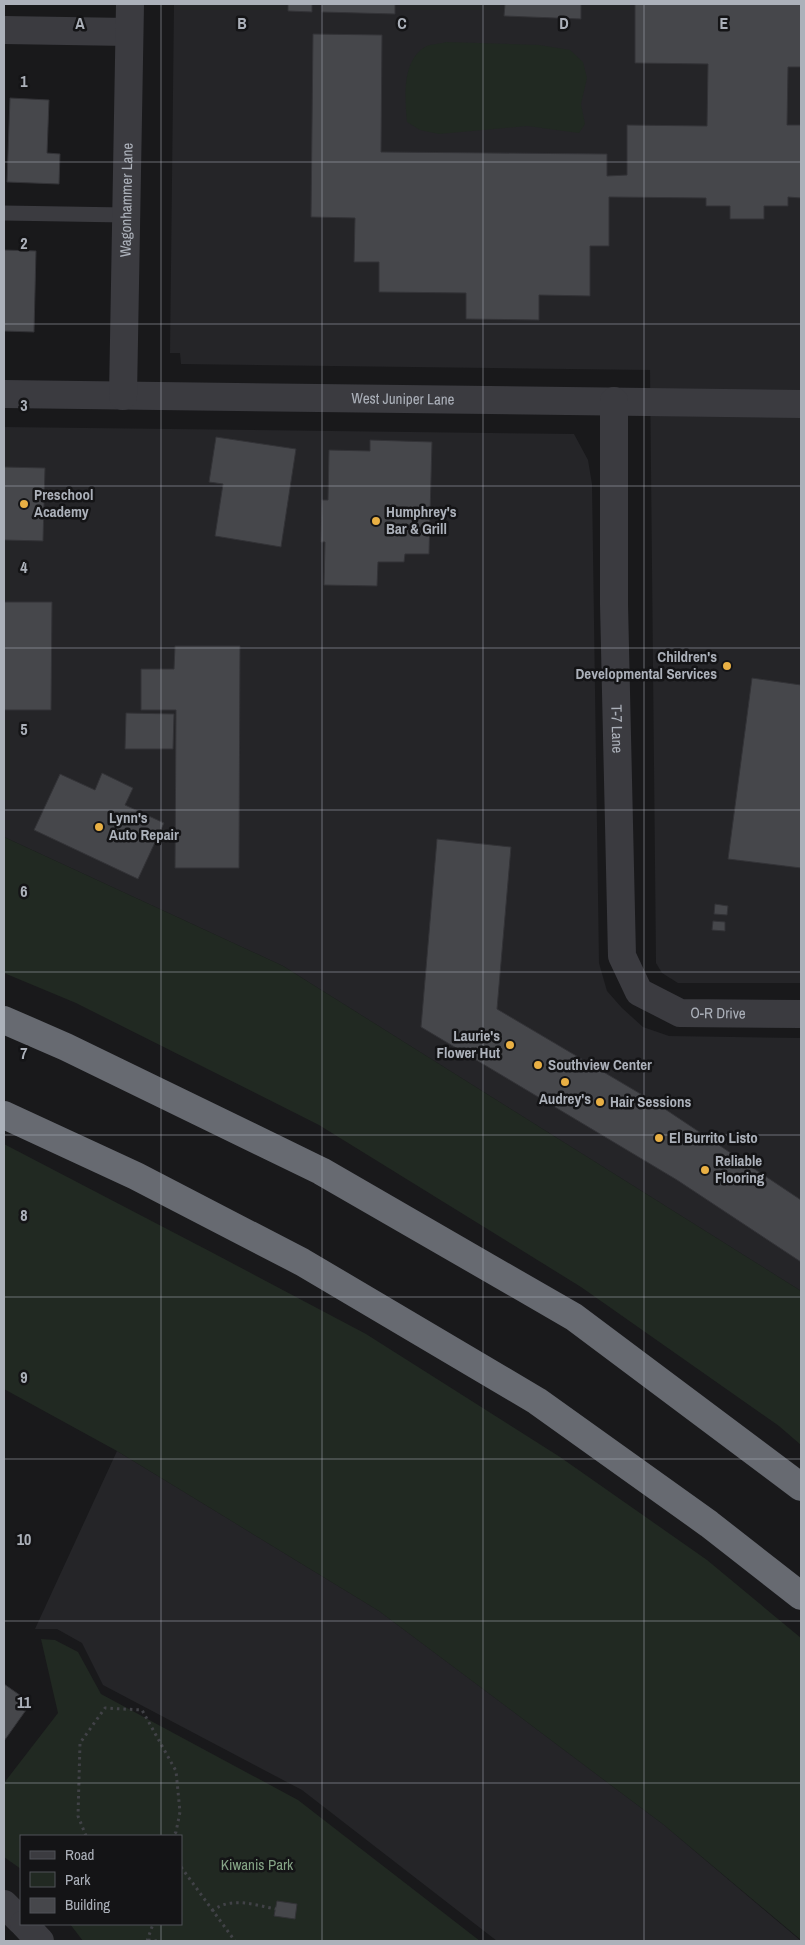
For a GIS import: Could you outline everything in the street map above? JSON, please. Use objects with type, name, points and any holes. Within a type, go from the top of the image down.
[{"type":"highway","points":[[4,1020],[66,1046],[321,1171],[574,1317],[801,1487]]},
{"type":"highway","points":[[4,1115],[136,1176],[302,1262],[537,1401],[709,1524],[801,1596]]},
{"type":"street","name":"Wagonhammer Lane","points":[[123,396],[130,4]]},
{"type":"street","points":[[4,30],[129,32]]},
{"type":"street","name":"West Juniper Lane","points":[[4,394],[801,404]]},
{"type":"street","name":"T-7 Lane","points":[[614,401],[614,604],[622,956],[639,992]]},
{"type":"street","name":"O-R Drive","points":[[639,992],[680,1013],[801,1014]]},
{"type":"street","points":[[22,1925],[40,1941]]},
{"type":"lane","points":[[4,213],[126,215]]},
{"type":"path","points":[[86,1835],[78,1816],[80,1743],[105,1708],[142,1710],[176,1771],[180,1812],[174,1835]]},
{"type":"path","points":[[182,1868],[235,1941]]},
{"type":"path","points":[[212,1911],[220,1904],[234,1901],[276,1909]]},
{"type":"path","points":[[153,1925],[147,1941],[157,1941]]},
{"type":"shaded area","name":"Children's Developmental Services","points":[[174,4],[801,4],[801,983],[678,983],[662,973],[656,963],[650,370],[181,364],[180,353],[170,353]]},
{"type":"shaded area","points":[[4,427],[574,434],[588,460],[592,484],[599,963],[607,991],[643,1027],[669,1036],[801,1038],[801,1291],[283,966],[4,837]]},
{"type":"shaded area","points":[[117,1451],[379,1611],[664,1825],[801,1941],[497,1941],[302,1790],[103,1685],[82,1643],[57,1629],[35,1629]]},
{"type":"green space","points":[[446,42],[539,45],[570,50],[583,62],[587,78],[581,104],[585,124],[579,133],[527,126],[439,134],[420,130],[407,122],[406,80],[413,60],[419,52],[427,46]]},
{"type":"green space","points":[[4,837],[283,966],[801,1291],[801,1445],[779,1426],[581,1287],[319,1125],[76,1003],[4,973]]},
{"type":"green space","points":[[4,1144],[366,1334],[560,1457],[707,1560],[801,1638],[801,1940],[664,1825],[379,1611],[117,1451],[4,1389]]},
{"type":"green space","name":"Kiwanis Park","points":[[41,1639],[55,1640],[78,1652],[101,1694],[298,1800],[480,1941],[83,1941],[71,1925],[182,1925],[182,1835],[20,1835],[20,1868],[4,1857],[4,1783],[58,1713]]},
{"type":"building","points":[[288,4],[312,4],[312,12],[288,11]]},
{"type":"building","points":[[322,4],[395,4],[395,14],[322,12]]},
{"type":"building","points":[[505,4],[581,4],[581,19],[504,16]]},
{"type":"building","points":[[635,4],[801,4],[801,67],[788,67],[787,125],[801,125],[801,198],[788,197],[788,206],[764,206],[764,219],[730,219],[730,206],[706,206],[706,198],[609,197],[609,246],[590,246],[590,296],[539,295],[539,320],[466,319],[466,293],[379,292],[379,262],[354,262],[355,218],[311,217],[313,34],[382,35],[381,152],[607,154],[607,176],[627,175],[627,125],[707,126],[708,64],[635,63]]},
{"type":"building","points":[[10,98],[49,100],[47,153],[60,154],[59,184],[7,182]]},
{"type":"building","points":[[4,250],[36,251],[34,332],[4,331]]},
{"type":"building","points":[[216,437],[296,449],[281,547],[215,536],[223,484],[209,482]]},
{"type":"building","name":"Humphrey's Bar & Grill","points":[[370,440],[432,442],[429,554],[405,554],[404,562],[378,562],[377,586],[324,585],[325,542],[321,542],[322,500],[328,500],[329,450],[370,451]]},
{"type":"building","name":"Preschool Academy","points":[[4,467],[45,468],[43,541],[4,540]]},
{"type":"building","points":[[4,602],[52,602],[51,710],[4,710]]},
{"type":"building","points":[[175,646],[240,646],[239,868],[175,868],[176,710],[141,710],[141,669],[174,669]]},
{"type":"building","points":[[752,678],[801,685],[801,868],[728,859]]},
{"type":"building","points":[[126,713],[174,714],[173,749],[125,749]]},
{"type":"building","name":"Lynn's Auto Repair","points":[[102,773],[133,788],[125,805],[164,823],[138,879],[34,830],[60,774],[95,790]]},
{"type":"building","name":"Southview Center","points":[[437,839],[511,847],[497,1009],[656,1103],[801,1200],[801,1262],[677,1180],[421,1027]]},
{"type":"building","points":[[715,904],[728,906],[727,915],[714,914]]},
{"type":"building","points":[[713,921],[725,922],[725,931],[712,930]]},
{"type":"building","points":[[4,1684],[31,1703],[4,1741]]},
{"type":"building","points":[[277,1901],[297,1904],[295,1919],[274,1916]]},
{"type":"place","name":"Preschool Academy","points":[[24,504]]},
{"type":"place","name":"Humphrey's Bar & Grill","points":[[376,521]]},
{"type":"place","name":"Children's Developmental Services","points":[[727,666]]},
{"type":"place","name":"Lynn's Auto Repair","points":[[99,827]]},
{"type":"place","name":"Laurie's Flower Hut","points":[[510,1045]]},
{"type":"place","name":"Southview Center","points":[[538,1065]]},
{"type":"place","name":"Audrey's","points":[[565,1082]]},
{"type":"place","name":"Hair Sessions","points":[[600,1102]]},
{"type":"place","name":"El Burrito Listo","points":[[659,1138]]},
{"type":"place","name":"Reliable Flooring","points":[[705,1170]]}]
